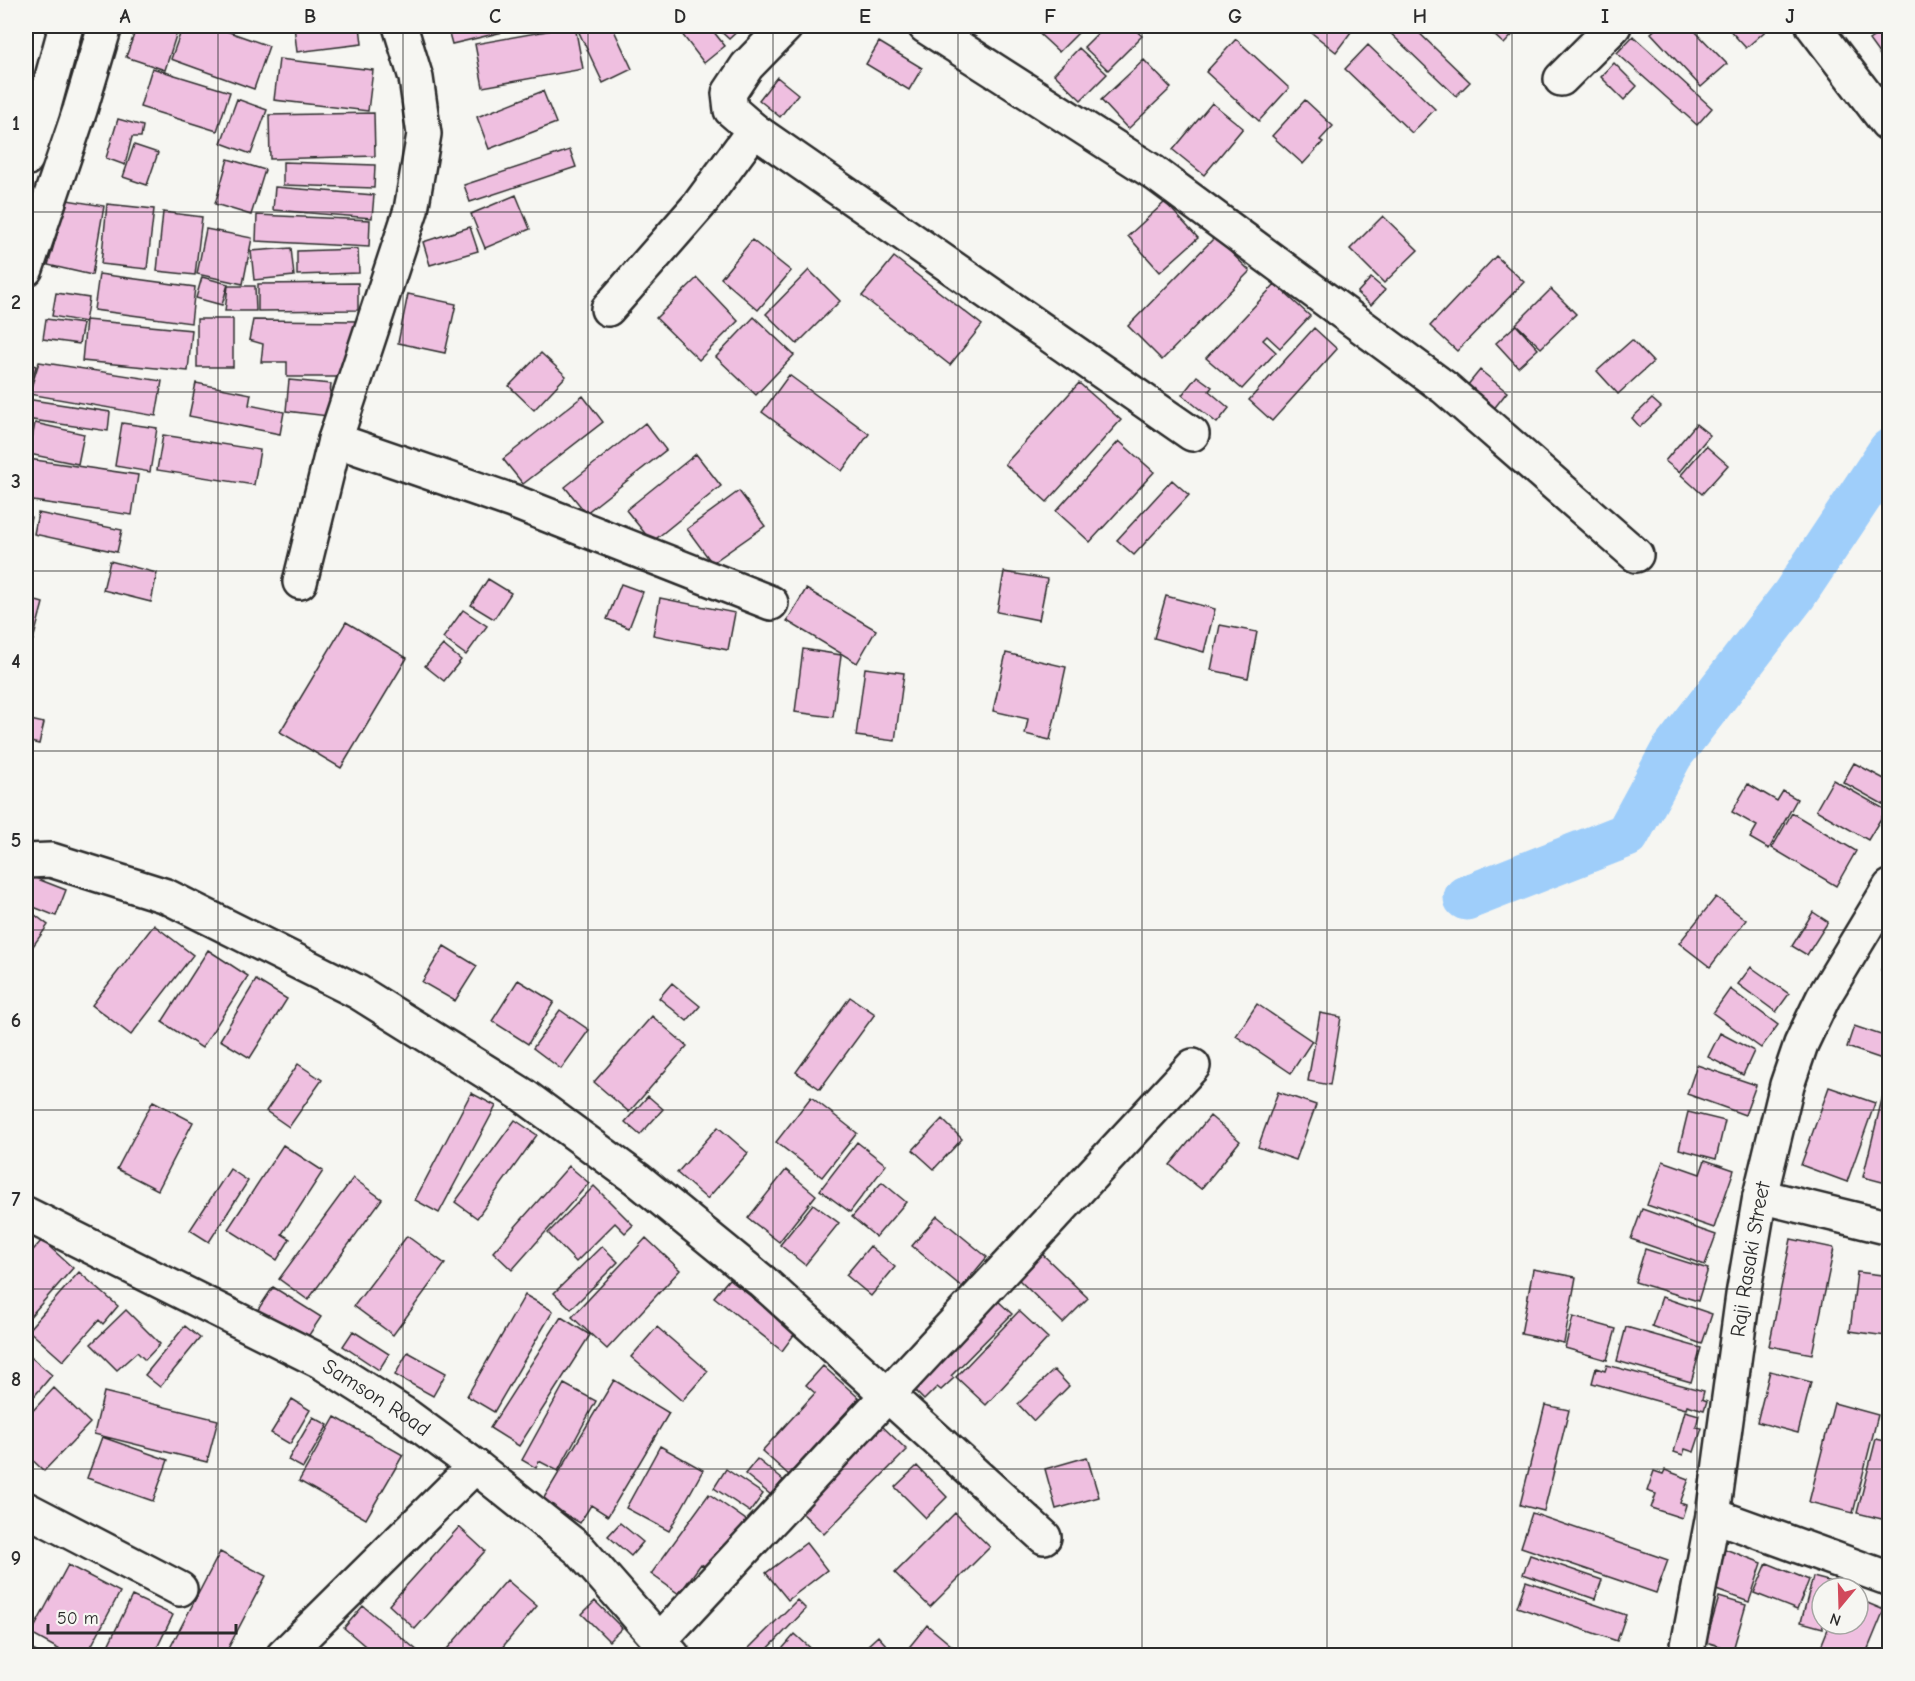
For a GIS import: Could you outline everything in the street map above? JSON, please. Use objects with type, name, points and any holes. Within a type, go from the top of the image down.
[{"type":"main road","points":[[26,159],[43,110],[66,26]]},
{"type":"main road","points":[[26,269],[80,110],[105,26]]},
{"type":"main road","points":[[300,582],[335,440],[411,210],[424,134],[416,78],[400,26]]},
{"type":"main road","points":[[786,26],[747,66],[729,93],[731,110],[754,130],[1192,434]]},
{"type":"main road","points":[[925,26],[1153,172],[1445,388],[1636,555]]},
{"type":"main road","points":[[1561,80],[1614,26]]},
{"type":"main road","points":[[1813,26],[1887,123]]},
{"type":"main road","points":[[608,309],[699,205],[754,130]]},
{"type":"main road","points":[[335,440],[512,501],[771,603]]},
{"type":"main road","points":[[26,861],[51,860],[166,896],[358,992],[523,1095],[637,1179],[763,1282],[1044,1537]]},
{"type":"main road","name":"Raji Rasaki Street","points":[[1686,1656],[1713,1515],[1743,1295],[1760,1196],[1787,1086],[1801,1044],[1822,998],[1890,887]]},
{"type":"main road","points":[[667,1648],[887,1395],[1193,1066]]},
{"type":"main road","points":[[1760,1196],[1890,1228]]},
{"type":"main road","name":"Samson Road","points":[[26,1214],[320,1361],[407,1416],[475,1466],[579,1550],[667,1648]]},
{"type":"main road","points":[[283,1656],[475,1466]]},
{"type":"main road","points":[[26,1509],[180,1589]]},
{"type":"main road","points":[[1713,1515],[1890,1579]]},
{"type":"building","points":[[137,26],[179,26],[165,70],[126,57]]},
{"type":"building","points":[[183,26],[212,26],[269,46],[254,89],[171,59]]},
{"type":"building","points":[[294,26],[360,26],[362,44],[297,52]]},
{"type":"building","points":[[447,26],[528,26],[452,44]]},
{"type":"building","points":[[575,26],[583,69],[483,87],[475,44]]},
{"type":"building","points":[[576,26],[612,26],[632,69],[603,83]]},
{"type":"building","points":[[682,26],[709,26],[725,46],[704,63],[678,29]]},
{"type":"building","points":[[715,26],[743,26],[729,39]]},
{"type":"building","points":[[1031,26],[1085,26],[1059,52]]},
{"type":"building","points":[[1105,26],[1131,26],[1142,36],[1108,70],[1084,47]]},
{"type":"building","points":[[1303,26],[1351,26],[1354,28],[1336,52]]},
{"type":"building","points":[[1383,26],[1412,26],[1470,82],[1456,96]]},
{"type":"building","points":[[1484,26],[1521,26],[1504,44]]},
{"type":"building","points":[[1659,26],[1690,26],[1727,64],[1701,87],[1651,33]]},
{"type":"building","points":[[1726,26],[1771,26],[1746,48]]},
{"type":"building","points":[[1890,26],[1890,63],[1887,65],[1869,40]]},
{"type":"building","points":[[1633,36],[1712,108],[1697,125],[1617,53]]},
{"type":"building","points":[[1236,39],[1289,88],[1259,121],[1206,72]]},
{"type":"building","points":[[879,42],[922,68],[909,90],[866,64]]},
{"type":"building","points":[[1368,45],[1435,109],[1412,133],[1345,69]]},
{"type":"building","points":[[1079,48],[1107,74],[1081,100],[1054,74]]},
{"type":"building","points":[[279,59],[373,70],[368,111],[274,100]]},
{"type":"building","points":[[1144,60],[1171,88],[1128,129],[1101,100]]},
{"type":"building","points":[[1614,63],[1637,86],[1624,100],[1601,77]]},
{"type":"building","points":[[152,68],[230,92],[217,131],[140,107]]},
{"type":"building","points":[[777,77],[798,94],[780,117],[759,100]]},
{"type":"building","points":[[543,91],[556,123],[489,149],[477,117]]},
{"type":"building","points":[[237,99],[267,110],[251,154],[221,143]]},
{"type":"building","points":[[1305,100],[1333,126],[1320,140],[1323,142],[1303,164],[1272,136]]},
{"type":"building","points":[[1212,103],[1243,128],[1204,175],[1173,150]]},
{"type":"building","points":[[374,113],[375,156],[270,159],[269,115]]},
{"type":"building","points":[[118,119],[143,126],[141,137],[132,137],[125,165],[106,158]]},
{"type":"building","points":[[134,145],[158,153],[147,185],[123,177]]},
{"type":"building","points":[[570,150],[576,167],[470,202],[464,185]]},
{"type":"building","points":[[228,159],[265,170],[251,215],[215,204]]},
{"type":"building","points":[[283,162],[375,165],[374,188],[283,185]]},
{"type":"building","points":[[275,187],[374,195],[372,218],[273,210]]},
{"type":"building","points":[[516,195],[530,229],[485,248],[471,214]]},
{"type":"building","points":[[67,200],[104,206],[92,275],[48,265]]},
{"type":"building","points":[[1165,202],[1198,238],[1160,272],[1128,236]]},
{"type":"building","points":[[107,204],[154,209],[147,269],[101,264]]},
{"type":"building","points":[[163,212],[202,217],[195,275],[157,271]]},
{"type":"building","points":[[257,215],[370,220],[369,247],[256,241]]},
{"type":"building","points":[[1383,216],[1418,250],[1384,283],[1350,249]]},
{"type":"building","points":[[470,227],[478,251],[430,265],[423,242]]},
{"type":"building","points":[[206,229],[252,238],[243,284],[197,274]]},
{"type":"building","points":[[1215,237],[1250,271],[1162,360],[1128,326]]},
{"type":"building","points":[[752,240],[791,271],[758,310],[721,278]]},
{"type":"building","points":[[291,248],[294,276],[254,280],[251,251]]},
{"type":"building","points":[[358,249],[359,273],[297,275],[297,251]]},
{"type":"building","points":[[1496,256],[1524,282],[1457,351],[1430,326]]},
{"type":"building","points":[[894,257],[982,325],[950,365],[862,296]]},
{"type":"building","points":[[809,270],[840,301],[797,344],[766,314]]},
{"type":"building","points":[[99,274],[195,287],[191,323],[94,310]]},
{"type":"building","points":[[202,277],[228,284],[222,305],[196,298]]},
{"type":"building","points":[[697,278],[738,321],[699,360],[656,318]]},
{"type":"building","points":[[1371,278],[1385,290],[1371,305],[1357,293]]},
{"type":"building","points":[[358,283],[358,310],[258,311],[258,284]]},
{"type":"building","points":[[1275,284],[1310,316],[1280,348],[1267,336],[1263,340],[1276,352],[1242,389],[1206,358]]},
{"type":"building","points":[[228,286],[255,286],[256,311],[225,311]]},
{"type":"building","points":[[1551,289],[1576,314],[1541,348],[1516,324]]},
{"type":"building","points":[[56,293],[89,298],[85,322],[52,316]]},
{"type":"building","points":[[408,294],[456,304],[445,353],[398,343]]},
{"type":"building","points":[[754,317],[794,355],[756,395],[716,357]]},
{"type":"building","points":[[46,319],[83,324],[79,344],[43,339]]},
{"type":"building","points":[[197,319],[233,319],[233,367],[197,367]]},
{"type":"building","points":[[86,320],[192,330],[188,371],[82,361]]},
{"type":"building","points":[[253,320],[359,321],[346,377],[287,377],[287,362],[261,362],[263,344],[249,340]]},
{"type":"building","points":[[1516,325],[1538,349],[1518,367],[1496,343]]},
{"type":"building","points":[[1314,328],[1337,349],[1272,421],[1249,400]]},
{"type":"building","points":[[1632,340],[1653,362],[1618,394],[1597,371]]},
{"type":"building","points":[[541,353],[566,376],[534,410],[509,386]]},
{"type":"building","points":[[39,362],[162,381],[156,416],[29,394]]},
{"type":"building","points":[[26,363],[36,366],[32,379],[26,377]]},
{"type":"building","points":[[1480,370],[1507,392],[1489,415],[1462,392]]},
{"type":"building","points":[[789,375],[869,434],[842,471],[762,412]]},
{"type":"building","points":[[1197,376],[1212,387],[1209,391],[1229,408],[1217,423],[1182,395]]},
{"type":"building","points":[[289,380],[331,384],[328,416],[286,411]]},
{"type":"building","points":[[196,383],[251,394],[249,405],[284,412],[280,434],[189,416]]},
{"type":"building","points":[[1079,383],[1121,420],[1047,502],[1005,464]]},
{"type":"building","points":[[583,396],[603,422],[523,484],[503,459]]},
{"type":"building","points":[[26,399],[110,412],[108,431],[26,419]]},
{"type":"building","points":[[1652,399],[1661,407],[1640,427],[1632,418]]},
{"type":"building","points":[[35,423],[84,434],[78,464],[29,454]]},
{"type":"building","points":[[122,423],[157,428],[150,472],[115,466]]},
{"type":"building","points":[[645,423],[666,450],[586,513],[565,487]]},
{"type":"building","points":[[1696,424],[1710,435],[1679,472],[1665,461]]},
{"type":"building","points":[[163,435],[260,450],[254,485],[157,470]]},
{"type":"building","points":[[1119,441],[1154,472],[1090,542],[1056,511]]},
{"type":"building","points":[[1706,446],[1728,465],[1702,494],[1681,475]]},
{"type":"building","points":[[696,454],[721,486],[652,542],[626,510]]},
{"type":"building","points":[[28,459],[138,475],[132,515],[26,500]]},
{"type":"building","points":[[1172,480],[1189,495],[1134,555],[1117,540]]},
{"type":"building","points":[[739,491],[765,526],[712,563],[687,529]]},
{"type":"building","points":[[38,513],[122,530],[117,552],[34,534]]},
{"type":"building","points":[[26,516],[31,517],[27,535],[26,534]]},
{"type":"building","points":[[110,561],[157,573],[151,602],[103,590]]},
{"type":"building","points":[[1004,572],[1047,579],[1039,620],[997,612]]},
{"type":"building","points":[[488,579],[511,593],[494,619],[471,605]]},
{"type":"building","points":[[621,584],[643,592],[629,628],[607,619]]},
{"type":"building","points":[[806,589],[876,630],[857,663],[787,621]]},
{"type":"building","points":[[1166,596],[1215,609],[1204,652],[1154,638]]},
{"type":"building","points":[[26,598],[43,603],[33,640],[26,638]]},
{"type":"building","points":[[660,598],[735,613],[728,650],[653,635]]},
{"type":"building","points":[[463,610],[487,626],[466,655],[443,638]]},
{"type":"building","points":[[346,622],[407,658],[341,768],[280,732]]},
{"type":"building","points":[[1220,625],[1257,632],[1248,678],[1211,670]]},
{"type":"building","points":[[443,645],[461,660],[444,681],[425,666]]},
{"type":"building","points":[[803,649],[841,655],[833,717],[795,712]]},
{"type":"building","points":[[1006,653],[1066,667],[1050,740],[1025,734],[1028,719],[993,711]]},
{"type":"building","points":[[865,668],[904,673],[895,741],[856,736]]},
{"type":"building","points":[[26,719],[44,723],[39,744],[26,741]]},
{"type":"building","points":[[1854,763],[1890,782],[1890,800],[1886,806],[1843,782]]},
{"type":"building","points":[[1833,780],[1886,810],[1868,840],[1816,810]]},
{"type":"building","points":[[1748,784],[1777,801],[1783,791],[1797,799],[1769,849],[1750,838],[1757,826],[1732,812]]},
{"type":"building","points":[[1792,813],[1856,851],[1836,886],[1772,848]]},
{"type":"building","points":[[30,876],[66,890],[56,916],[26,904],[26,890]]},
{"type":"building","points":[[1716,897],[1746,920],[1710,967],[1679,943]]},
{"type":"building","points":[[26,908],[48,925],[26,956]]},
{"type":"building","points":[[1813,912],[1828,922],[1807,955],[1792,946]]},
{"type":"building","points":[[154,925],[193,955],[131,1035],[92,1005]]},
{"type":"building","points":[[444,946],[477,966],[455,1001],[422,982]]},
{"type":"building","points":[[1888,949],[1890,950],[1890,973],[1881,970]]},
{"type":"building","points":[[208,950],[248,976],[202,1048],[162,1022]]},
{"type":"building","points":[[1751,967],[1789,994],[1776,1012],[1738,984]]},
{"type":"building","points":[[256,980],[287,999],[250,1058],[220,1040]]},
{"type":"building","points":[[518,980],[554,1002],[528,1044],[492,1021]]},
{"type":"building","points":[[672,983],[700,1006],[687,1021],[659,998]]},
{"type":"building","points":[[1730,989],[1778,1025],[1761,1048],[1713,1013]]},
{"type":"building","points":[[850,997],[875,1014],[820,1089],[796,1072]]},
{"type":"building","points":[[1257,1004],[1312,1041],[1291,1073],[1236,1036]]},
{"type":"building","points":[[560,1010],[589,1030],[561,1069],[533,1048]]},
{"type":"building","points":[[1320,1013],[1341,1017],[1330,1085],[1308,1081]]},
{"type":"building","points":[[652,1016],[687,1046],[629,1112],[594,1082]]},
{"type":"building","points":[[1854,1026],[1890,1038],[1885,1060],[1847,1047]]},
{"type":"building","points":[[1720,1033],[1754,1051],[1743,1075],[1708,1057]]},
{"type":"building","points":[[298,1064],[322,1080],[289,1127],[266,1111]]},
{"type":"building","points":[[1697,1065],[1756,1085],[1745,1115],[1687,1094]]},
{"type":"building","points":[[1829,1087],[1875,1103],[1847,1182],[1801,1165]]},
{"type":"building","points":[[1884,1091],[1890,1093],[1890,1184],[1863,1177]]},
{"type":"building","points":[[1278,1092],[1316,1105],[1296,1160],[1258,1147]]},
{"type":"building","points":[[471,1093],[496,1106],[439,1213],[415,1200]]},
{"type":"building","points":[[648,1096],[663,1109],[640,1135],[625,1122]]},
{"type":"building","points":[[811,1097],[857,1133],[822,1177],[776,1142]]},
{"type":"building","points":[[153,1101],[193,1122],[158,1190],[117,1169]]},
{"type":"building","points":[[1688,1112],[1725,1121],[1716,1159],[1679,1149]]},
{"type":"building","points":[[1210,1116],[1240,1141],[1201,1189],[1170,1165]]},
{"type":"building","points":[[942,1119],[962,1139],[934,1169],[913,1150]]},
{"type":"building","points":[[515,1120],[537,1135],[477,1218],[455,1202]]},
{"type":"building","points":[[718,1127],[748,1153],[707,1199],[677,1173]]},
{"type":"building","points":[[857,1142],[886,1165],[850,1212],[820,1190]]},
{"type":"building","points":[[283,1145],[323,1171],[282,1234],[290,1239],[277,1260],[228,1229]]},
{"type":"building","points":[[1705,1160],[1734,1170],[1714,1228],[1647,1205],[1663,1161],[1700,1174]]},
{"type":"building","points":[[569,1166],[589,1183],[512,1270],[493,1252]]},
{"type":"building","points":[[230,1169],[248,1181],[209,1242],[190,1230]]},
{"type":"building","points":[[786,1170],[816,1195],[779,1242],[748,1218]]},
{"type":"building","points":[[353,1178],[382,1199],[308,1300],[279,1279]]},
{"type":"building","points":[[882,1182],[906,1202],[876,1237],[852,1217]]},
{"type":"building","points":[[594,1186],[633,1225],[625,1233],[615,1223],[576,1262],[548,1233]]},
{"type":"building","points":[[813,1204],[839,1223],[805,1265],[780,1245]]},
{"type":"building","points":[[1642,1209],[1716,1235],[1705,1265],[1631,1239]]},
{"type":"building","points":[[937,1216],[987,1257],[962,1287],[912,1246]]},
{"type":"building","points":[[407,1236],[445,1264],[393,1335],[354,1306]]},
{"type":"building","points":[[646,1238],[680,1270],[607,1349],[572,1317]]},
{"type":"building","points":[[1791,1239],[1834,1248],[1812,1354],[1769,1346]]},
{"type":"building","points":[[42,1240],[73,1268],[26,1321],[26,1258]]},
{"type":"building","points":[[602,1246],[618,1262],[571,1309],[554,1293]]},
{"type":"building","points":[[870,1246],[895,1267],[871,1296],[846,1275]]},
{"type":"building","points":[[1645,1249],[1708,1269],[1698,1301],[1635,1282]]},
{"type":"building","points":[[1039,1251],[1088,1298],[1063,1323],[1015,1276]]},
{"type":"building","points":[[1533,1269],[1576,1277],[1564,1343],[1521,1334]]},
{"type":"building","points":[[79,1272],[118,1306],[103,1324],[99,1320],[63,1361],[28,1330]]},
{"type":"building","points":[[1857,1272],[1890,1276],[1890,1309],[1886,1336],[1850,1331]]},
{"type":"building","points":[[729,1279],[796,1332],[782,1351],[714,1297]]},
{"type":"building","points":[[273,1287],[321,1317],[305,1341],[257,1311]]},
{"type":"building","points":[[525,1295],[553,1311],[494,1412],[467,1396]]},
{"type":"building","points":[[1662,1297],[1712,1314],[1702,1344],[1652,1326]]},
{"type":"building","points":[[997,1300],[1012,1314],[951,1376],[954,1378],[941,1390],[937,1387],[924,1400],[911,1387]]},
{"type":"building","points":[[126,1310],[160,1344],[145,1360],[137,1352],[117,1370],[91,1344]]},
{"type":"building","points":[[1019,1311],[1048,1338],[986,1405],[956,1377]]},
{"type":"building","points":[[561,1317],[590,1335],[519,1446],[490,1428]]},
{"type":"building","points":[[1573,1317],[1616,1329],[1607,1360],[1565,1348]]},
{"type":"building","points":[[185,1326],[200,1338],[160,1387],[145,1375]]},
{"type":"building","points":[[657,1327],[708,1371],[682,1401],[631,1357]]},
{"type":"building","points":[[1626,1327],[1701,1348],[1691,1382],[1617,1361]]},
{"type":"building","points":[[353,1331],[389,1354],[379,1370],[343,1346]]},
{"type":"building","points":[[408,1352],[446,1373],[433,1396],[395,1375]]},
{"type":"building","points":[[26,1353],[52,1375],[26,1406]]},
{"type":"building","points":[[1607,1365],[1704,1391],[1702,1399],[1707,1401],[1704,1410],[1687,1405],[1686,1409],[1592,1383],[1596,1368],[1605,1371]]},
{"type":"building","points":[[823,1366],[859,1398],[789,1475],[762,1451],[815,1393],[806,1385]]},
{"type":"building","points":[[1890,1369],[1890,1396],[1883,1394]]},
{"type":"building","points":[[1054,1370],[1069,1386],[1034,1421],[1018,1404]]},
{"type":"building","points":[[1770,1371],[1811,1382],[1798,1433],[1757,1422]]},
{"type":"building","points":[[614,1380],[669,1413],[608,1516],[591,1505],[580,1523],[542,1501]]},
{"type":"building","points":[[564,1384],[596,1401],[558,1471],[539,1461],[536,1468],[522,1460]]},
{"type":"building","points":[[54,1388],[90,1423],[44,1471],[26,1454],[26,1418]]},
{"type":"building","points":[[104,1392],[218,1420],[207,1462],[94,1434]]},
{"type":"building","points":[[292,1399],[310,1410],[290,1444],[271,1433]]},
{"type":"building","points":[[1834,1403],[1878,1415],[1853,1513],[1809,1502]]},
{"type":"building","points":[[1545,1405],[1569,1410],[1544,1511],[1520,1505]]},
{"type":"building","points":[[1685,1411],[1699,1415],[1696,1427],[1702,1428],[1694,1452],[1685,1449],[1683,1455],[1674,1452]]},
{"type":"building","points":[[313,1417],[328,1425],[303,1468],[288,1460]]},
{"type":"building","points":[[335,1417],[403,1455],[366,1519],[299,1481]]},
{"type":"building","points":[[882,1426],[907,1450],[824,1534],[800,1511]]},
{"type":"building","points":[[102,1437],[168,1460],[153,1501],[87,1478]]},
{"type":"building","points":[[1876,1439],[1890,1442],[1890,1521],[1857,1513]]},
{"type":"building","points":[[660,1446],[703,1470],[669,1531],[626,1508]]},
{"type":"building","points":[[1087,1457],[1099,1497],[1056,1509],[1045,1469]]},
{"type":"building","points":[[757,1459],[783,1480],[771,1495],[745,1474]]},
{"type":"building","points":[[917,1466],[947,1497],[926,1518],[895,1487]]},
{"type":"building","points":[[726,1469],[763,1494],[750,1512],[714,1488]]},
{"type":"building","points":[[1665,1470],[1689,1479],[1680,1503],[1686,1505],[1682,1518],[1651,1508],[1656,1494],[1647,1491],[1654,1471],[1663,1474]]},
{"type":"building","points":[[709,1494],[746,1520],[724,1551],[720,1548],[706,1567],[701,1564],[679,1594],[651,1574]]},
{"type":"building","points":[[955,1513],[990,1547],[930,1607],[895,1573]]},
{"type":"building","points":[[1532,1513],[1668,1560],[1656,1593],[1521,1547]]},
{"type":"building","points":[[620,1523],[643,1542],[631,1556],[608,1536]]},
{"type":"building","points":[[459,1527],[485,1551],[415,1629],[389,1605]]},
{"type":"building","points":[[806,1543],[827,1570],[788,1600],[766,1573]]},
{"type":"building","points":[[1725,1549],[1762,1563],[1749,1602],[1711,1588]]},
{"type":"building","points":[[220,1552],[266,1576],[224,1656],[179,1656],[169,1650]]},
{"type":"building","points":[[1530,1555],[1602,1580],[1595,1599],[1523,1574]]},
{"type":"building","points":[[1767,1563],[1809,1580],[1797,1610],[1754,1593]]},
{"type":"building","points":[[68,1565],[120,1592],[86,1656],[71,1656],[31,1634]]},
{"type":"building","points":[[507,1580],[537,1606],[495,1656],[441,1656]]},
{"type":"building","points":[[1526,1581],[1626,1615],[1617,1641],[1517,1607]]},
{"type":"building","points":[[1810,1588],[1810,1624],[1801,1622]]},
{"type":"building","points":[[132,1596],[173,1615],[153,1656],[103,1656]]},
{"type":"building","points":[[1719,1597],[1746,1605],[1733,1650],[1706,1642]]},
{"type":"building","points":[[797,1600],[806,1609],[761,1656],[749,1656],[745,1652]]},
{"type":"building","points":[[595,1601],[622,1628],[609,1641],[582,1614]]},
{"type":"building","points":[[1870,1604],[1884,1610],[1865,1656],[1817,1656],[1825,1636],[1870,1636]]},
{"type":"building","points":[[363,1606],[424,1656],[377,1656],[344,1628]]},
{"type":"building","points":[[927,1625],[964,1656],[902,1656]]},
{"type":"building","points":[[795,1634],[819,1656],[776,1656]]},
{"type":"building","points":[[878,1636],[896,1656],[856,1656]]},
{"type":"building","points":[[26,1646],[43,1656],[26,1656]]},
{"type":"waterway","points":[[1466,898],[1627,835],[1671,754],[1794,595],[1890,451]]}]
